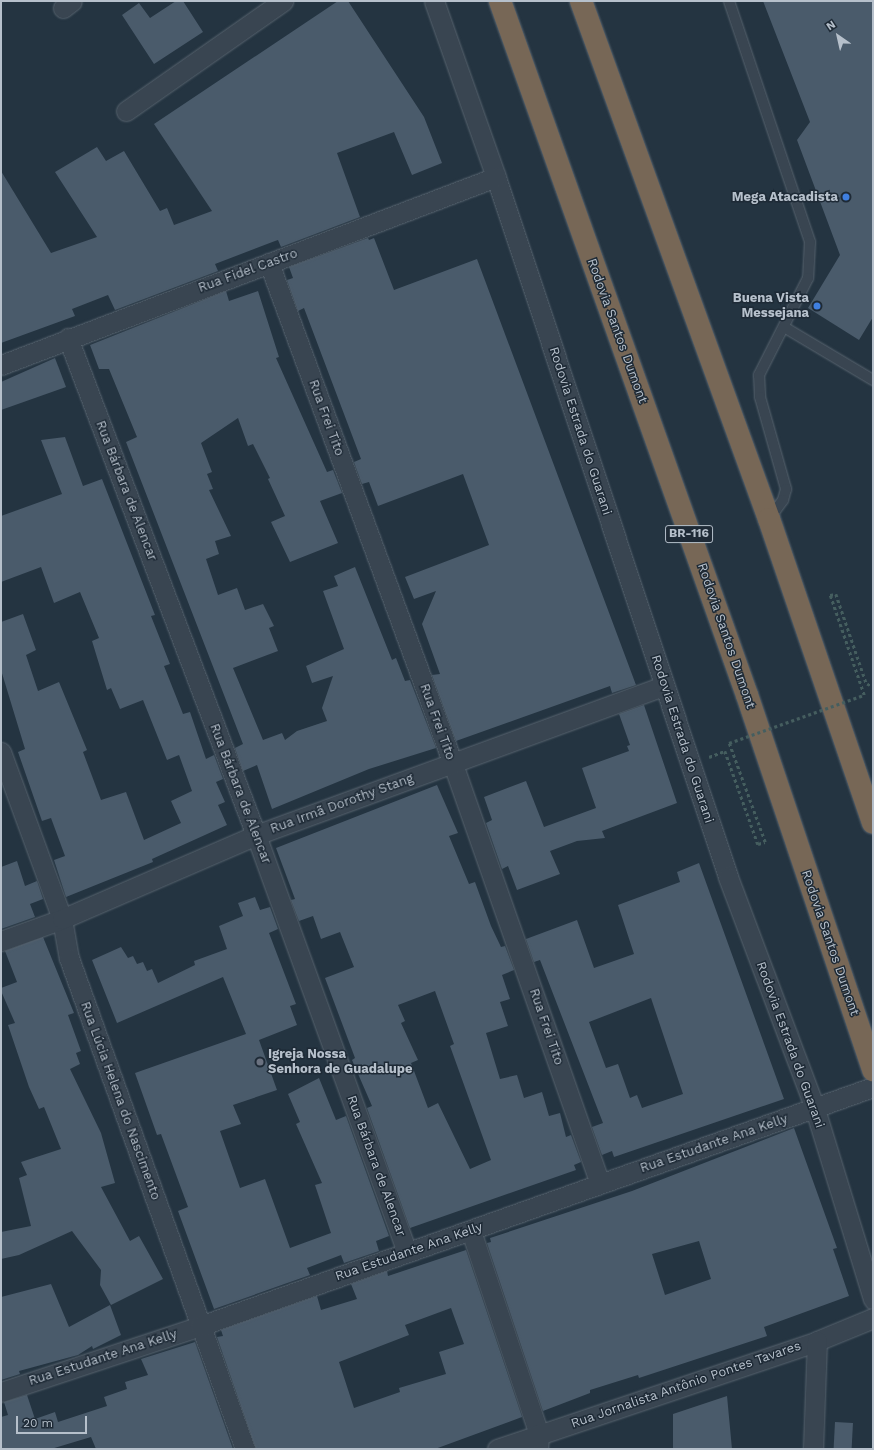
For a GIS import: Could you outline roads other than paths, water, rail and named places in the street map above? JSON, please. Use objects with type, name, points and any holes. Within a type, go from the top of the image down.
[{"type":"highway","name":"Rodovia Santos Dumont","points":[[500,1],[747,695],[873,1070]]},
{"type":"highway","points":[[581,1],[868,794],[873,823]]},
{"type":"street","points":[[126,111],[283,1]]},
{"type":"street","name":"Rodovia Estrada do Guarani","points":[[434,1],[496,177],[728,877],[815,1108],[873,1299]]},
{"type":"street","name":"Rua Fidel Castro","points":[[1,365],[68,338],[496,177]]},
{"type":"street","name":"Rua Frei Tito","points":[[269,263],[453,764],[600,1183]]},
{"type":"street","name":"Rua Bárbara de Alencar","points":[[68,338],[256,835],[407,1252]]},
{"type":"street","name":"Rua Irmã Dorothy Stang","points":[[1,941],[62,919],[256,835],[664,686]]},
{"type":"street","name":"Rua Lúcia Helena do Nascimento","points":[[1,752],[62,919],[69,958],[245,1449]]},
{"type":"street","name":"Rua Estudante Ana Kelly","points":[[1,1392],[200,1326],[873,1087]]},
{"type":"street","points":[[471,1231],[538,1442]]},
{"type":"street","name":"Rua Jornalista Antônio Pontes Tavares","points":[[497,1449],[538,1442],[817,1341],[873,1318]]},
{"type":"street","points":[[813,1449],[817,1341]]},
{"type":"lane","points":[[729,1],[810,242],[808,278],[759,375],[757,387],[786,489],[783,500],[769,519]]},
{"type":"lane","points":[[784,327],[873,380]]},
{"type":"place","name":"Mega Atacadista","points":[[846,197]]},
{"type":"place","name":"Buena Vista Messejana","points":[[817,306]]},
{"type":"place","name":"Igreja Nossa Senhora de Guadalupe","points":[[260,1062]]}]
